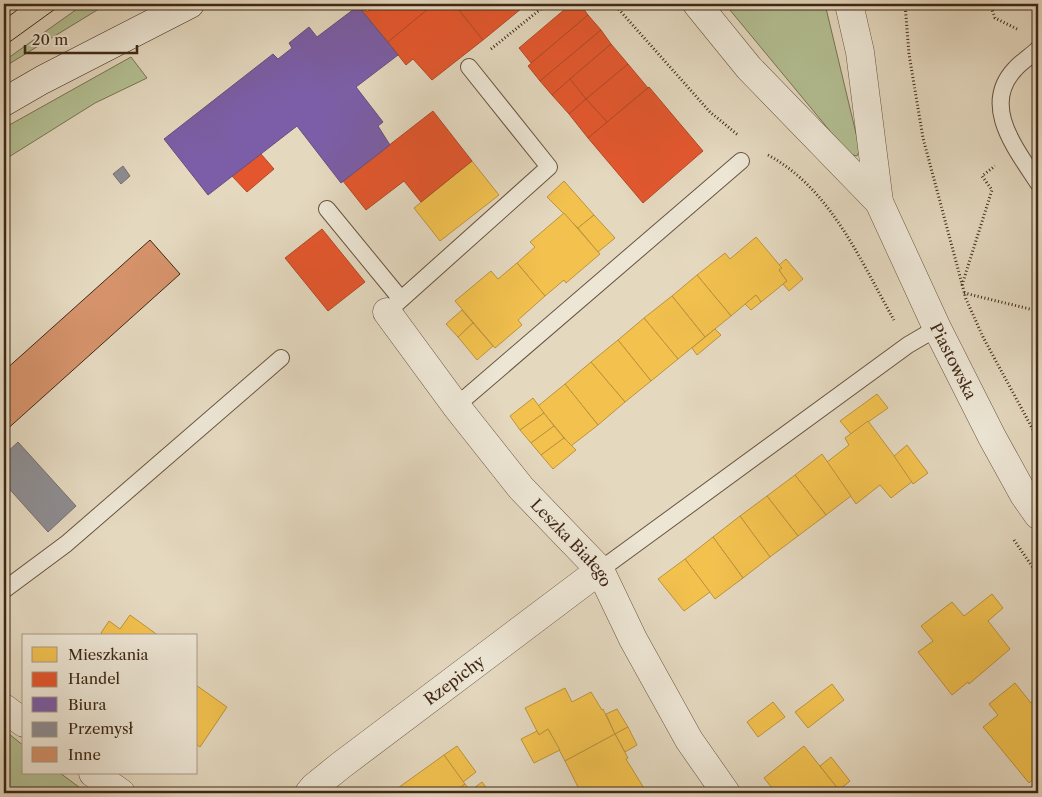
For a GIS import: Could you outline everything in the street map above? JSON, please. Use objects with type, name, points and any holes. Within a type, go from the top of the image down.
[{"type":"street","points":[[4,102],[42,80],[190,4]]},
{"type":"street","name":"Piastowska","points":[[696,4],[749,68],[879,202]]},
{"type":"street","name":"Piastowska","points":[[849,4],[860,52],[879,202],[937,328],[992,437],[1024,495],[1038,515]]},
{"type":"street","name":"Leszka Białego","points":[[394,305],[456,406],[521,488],[600,570],[633,639],[689,740],[726,793]]},
{"type":"street","name":"Rzepichy","points":[[309,793],[340,766],[600,570]]},
{"type":"street","points":[[4,708],[22,721]]},
{"type":"street","points":[[94,774],[121,793]]},
{"type":"lane","points":[[1036,51],[1014,70],[1002,88],[1000,105],[1006,132],[1038,183]]},
{"type":"lane","points":[[327,209],[394,305],[549,168],[469,67]]},
{"type":"lane","points":[[456,406],[741,161]]},
{"type":"lane","points":[[600,570],[908,345],[937,328]]},
{"type":"lane","points":[[4,590],[66,544],[281,358]]},
{"type":"path","points":[[469,67],[547,4]]},
{"type":"path","points":[[614,4],[710,112],[740,136]]},
{"type":"path","points":[[905,4],[909,54],[923,138],[964,293],[983,337],[1038,439]]},
{"type":"path","points":[[990,4],[995,18],[1035,37],[1036,51]]},
{"type":"path","points":[[764,153],[790,167]]},
{"type":"path","points":[[964,293],[1038,311]]},
{"type":"green space","points":[[84,4],[107,4],[4,67],[4,61]]},
{"type":"green space","points":[[725,4],[825,4],[860,150],[857,156],[849,154]]},
{"type":"green space","points":[[131,57],[147,78],[95,103],[4,160],[4,128]]},
{"type":"green space","points":[[4,730],[22,744],[22,774],[61,774],[87,793],[4,793]]},
{"type":"building: Mieszkania","points":[[472,161],[499,195],[440,241],[414,208]]},
{"type":"building: Mieszkania","points":[[564,181],[594,215],[578,228],[547,197]]},
{"type":"building: Mieszkania","points":[[564,213],[600,254],[566,283],[564,280],[545,296],[517,263],[535,247],[530,242]]},
{"type":"building: Mieszkania","points":[[594,215],[615,238],[598,252],[578,228]]},
{"type":"building: Mieszkania","points":[[756,237],[782,268],[779,270],[787,281],[761,302],[756,295],[731,316],[697,275],[725,253],[730,259]]},
{"type":"building: Mieszkania","points":[[786,259],[803,279],[789,291],[783,284],[787,281],[779,270],[782,268],[779,265]]},
{"type":"building: Mieszkania","points":[[517,263],[545,296],[518,320],[522,325],[495,348],[455,301],[491,271],[498,279]]},
{"type":"building: Mieszkania","points":[[697,275],[731,316],[705,337],[672,296]]},
{"type":"building: Mieszkania","points":[[756,295],[761,302],[751,310],[745,304]]},
{"type":"building: Mieszkania","points":[[672,296],[705,337],[678,359],[644,318]]},
{"type":"building: Mieszkania","points":[[462,310],[473,323],[458,337],[446,324]]},
{"type":"building: Mieszkania","points":[[644,318],[678,359],[651,381],[618,340]]},
{"type":"building: Mieszkania","points":[[473,323],[493,346],[477,360],[458,337]]},
{"type":"building: Mieszkania","points":[[715,329],[721,335],[697,355],[692,348]]},
{"type":"building: Mieszkania","points":[[618,340],[651,381],[625,402],[591,362]]},
{"type":"building: Mieszkania","points":[[591,362],[625,402],[598,425],[565,384]]},
{"type":"building: Mieszkania","points":[[565,384],[598,425],[571,446],[538,406]]},
{"type":"building: Mieszkania","points":[[877,394],[888,408],[851,434],[840,421]]},
{"type":"building: Mieszkania","points":[[533,398],[544,413],[520,430],[510,416]]},
{"type":"building: Mieszkania","points":[[544,413],[554,426],[531,443],[520,430]]},
{"type":"building: Mieszkania","points":[[868,421],[913,481],[891,498],[880,485],[856,504],[827,462],[849,445],[845,438]]},
{"type":"building: Mieszkania","points":[[554,426],[564,438],[541,455],[531,443]]},
{"type":"building: Mieszkania","points":[[564,438],[576,450],[553,469],[541,455]]},
{"type":"building: Mieszkania","points":[[907,445],[928,473],[913,484],[894,456]]},
{"type":"building: Mieszkania","points":[[822,454],[851,496],[826,515],[795,475]]},
{"type":"building: Mieszkania","points":[[795,475],[826,515],[798,536],[767,496]]},
{"type":"building: Mieszkania","points":[[767,496],[798,536],[770,557],[740,516]]},
{"type":"building: Mieszkania","points":[[740,516],[770,557],[743,578],[713,537]]},
{"type":"building: Mieszkania","points":[[713,537],[743,578],[715,599],[685,559]]},
{"type":"building: Mieszkania","points":[[685,559],[710,592],[684,611],[658,579]]},
{"type":"building: Mieszkania","points":[[992,594],[1003,608],[988,621],[1010,649],[969,684],[968,682],[952,695],[918,652],[933,641],[921,626],[952,602],[964,616]]},
{"type":"building: Mieszkania","points":[[130,615],[156,634],[101,633],[109,621],[120,629]]},
{"type":"building: Mieszkania","points":[[1015,683],[1031,703],[1038,697],[1038,775],[1029,783],[983,727],[998,715],[989,704]]},
{"type":"building: Mieszkania","points":[[832,684],[844,700],[808,728],[795,712]]},
{"type":"building: Mieszkania","points":[[198,686],[227,707],[200,747],[198,746]]},
{"type":"building: Mieszkania","points":[[565,688],[572,702],[591,692],[603,709],[615,734],[565,761],[548,729],[539,735],[525,708]]},
{"type":"building: Mieszkania","points":[[773,702],[785,717],[758,737],[747,722]]},
{"type":"building: Mieszkania","points":[[617,709],[628,727],[615,734],[606,714]]},
{"type":"building: Mieszkania","points":[[628,727],[637,745],[625,752],[615,734]]},
{"type":"building: Mieszkania","points":[[548,729],[560,750],[534,763],[521,739],[537,731],[539,735]]},
{"type":"building: Mieszkania","points":[[615,734],[628,758],[626,759],[647,793],[581,793],[565,761]]},
{"type":"building: Mieszkania","points":[[457,746],[476,772],[463,782],[444,755]]},
{"type":"building: Mieszkania","points":[[804,746],[839,790],[835,793],[776,793],[764,778]]},
{"type":"building: Mieszkania","points":[[444,755],[465,784],[453,793],[391,793]]},
{"type":"building: Mieszkania","points":[[831,757],[850,781],[839,790],[820,766]]},
{"type":"building: Mieszkania","points":[[482,782],[490,793],[472,793],[470,791]]},
{"type":"building: Mieszkania","points":[[465,784],[472,793],[453,793]]},
{"type":"building: Handel","points":[[375,4],[434,4],[388,42],[362,11],[365,8],[367,12]]},
{"type":"building: Handel","points":[[434,4],[454,4],[483,40],[432,80],[413,59],[406,65],[388,42]]},
{"type":"building: Handel","points":[[454,4],[527,4],[483,40]]},
{"type":"building: Handel","points":[[571,4],[580,4],[588,15],[531,63],[519,48]]},
{"type":"building: Handel","points":[[588,15],[601,30],[540,81],[528,66]]},
{"type":"building: Handel","points":[[601,30],[611,44],[552,95],[540,81]]},
{"type":"building: Handel","points":[[611,44],[628,64],[586,99],[570,79]]},
{"type":"building: Handel","points":[[628,64],[648,88],[607,122],[586,99]]},
{"type":"building: Handel","points":[[570,79],[586,99],[569,114],[552,95]]},
{"type":"building: Handel","points":[[649,87],[703,151],[643,203],[588,138]]},
{"type":"building: Handel","points":[[586,99],[607,122],[588,138],[569,114]]},
{"type":"building: Handel","points":[[433,111],[472,161],[421,202],[404,181],[366,210],[343,181]]},
{"type":"building: Handel","points":[[261,154],[274,169],[247,192],[232,176]]},
{"type":"building: Handel","points":[[322,229],[365,282],[328,311],[285,258]]},
{"type":"building: Biura","points":[[358,6],[398,55],[356,87],[383,122],[378,126],[390,145],[341,183],[297,126],[208,195],[164,139],[273,54],[278,59],[292,48],[289,43],[309,27],[317,37]]},
{"type":"building: Przemysł","points":[[123,166],[130,176],[121,184],[113,174]]},
{"type":"building: Przemysł","points":[[18,442],[76,506],[48,532],[4,483],[4,455]]},
{"type":"building: Inne","points":[[150,240],[180,274],[4,432],[4,371]]},
{"type":"tram line","points":[[4,20],[25,4]]},
{"type":"tram line","points":[[4,46],[62,4]]}]
